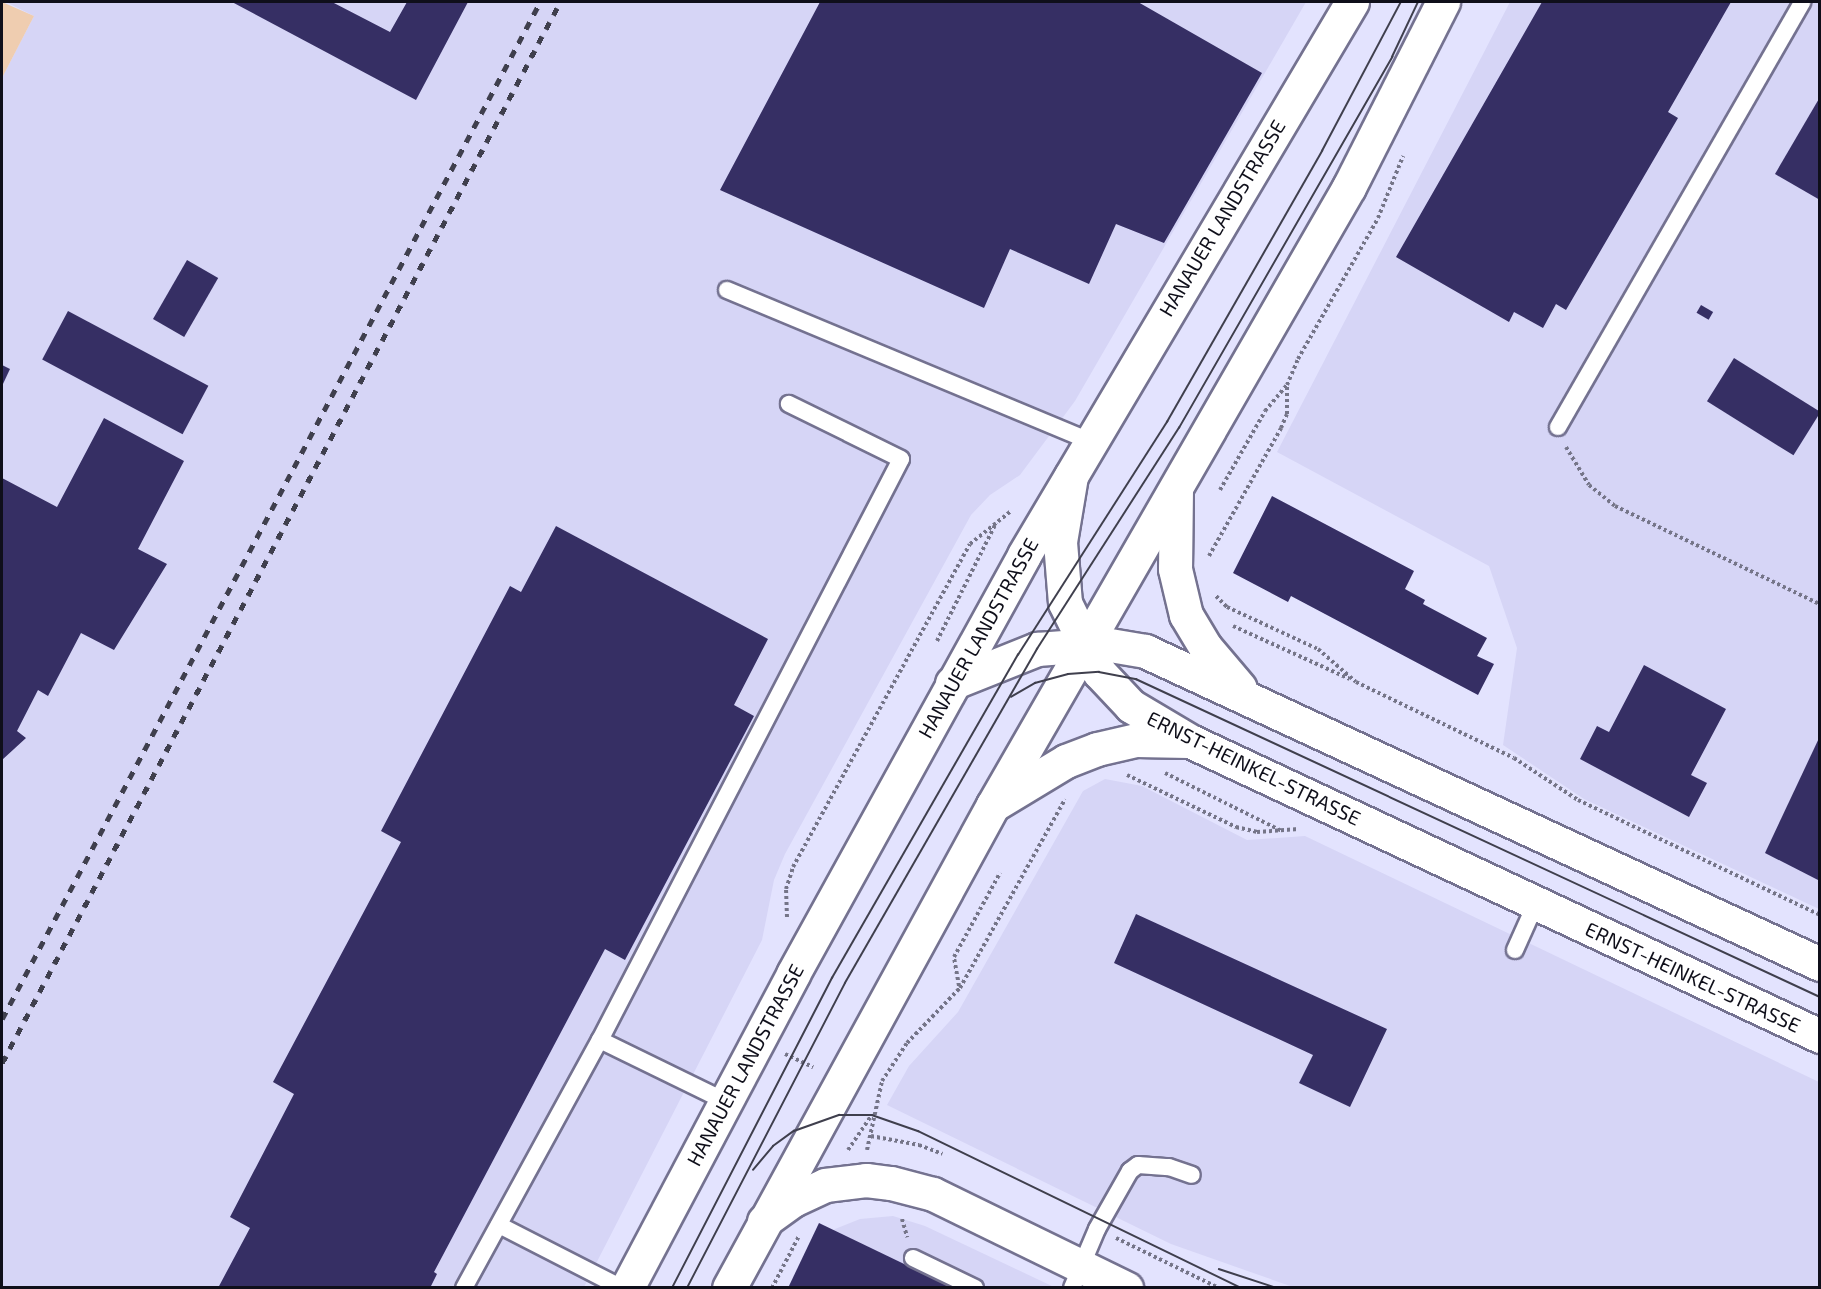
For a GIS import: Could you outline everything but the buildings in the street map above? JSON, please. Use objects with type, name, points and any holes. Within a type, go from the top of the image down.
[{"type":"main road","name":"HANAUER LANDSTRASSE","points":[[624,1287],[952,683],[1072,471],[1352,2]]},
{"type":"main road","points":[[729,1287],[839,1081],[993,805],[1364,158],[1443,2]]},
{"type":"main road","name":"ERNST-HEINKEL-STRASSE","points":[[1072,471],[1060,542],[1061,585],[1084,645],[1099,672],[1120,697],[1190,741],[1820,1036]]},
{"type":"main road","points":[[1176,489],[1175,569],[1186,615],[1206,648],[1245,694]]},
{"type":"main road","points":[[952,683],[1037,649],[1122,645],[1145,651],[1245,694],[1820,964]]},
{"type":"main road","points":[[993,805],[1066,761],[1097,749],[1136,740],[1190,741]]},
{"type":"main road","points":[[764,1221],[793,1200],[825,1185],[845,1182],[882,1182],[933,1194],[1076,1276],[1126,1287]]},
{"type":"lane","points":[[1557,427],[1802,2]]},
{"type":"lane","points":[[727,290],[1090,441]]},
{"type":"lane","points":[[464,1287],[600,1040],[901,459],[789,404]]},
{"type":"lane","points":[[1515,950],[1536,903]]},
{"type":"lane","points":[[600,1040],[724,1101]]},
{"type":"lane","points":[[1076,1276],[1097,1229],[1130,1171],[1138,1165],[1192,1175]]},
{"type":"lane","points":[[499,1225],[624,1287]]},
{"type":"lane","points":[[913,1258],[975,1287]]},
{"type":"path","points":[[1220,490],[1266,411],[1287,384],[1305,345],[1378,218],[1407,148]]},
{"type":"path","points":[[1206,565],[1210,549],[1281,428],[1287,414],[1287,384]]},
{"type":"path","points":[[1557,427],[1572,462],[1589,485],[1615,506],[1820,603]]},
{"type":"path","points":[[937,641],[996,523]]},
{"type":"path","points":[[1213,592],[1227,607],[1317,648],[1356,682]]},
{"type":"path","points":[[1233,626],[1514,758],[1613,818],[1820,915]]},
{"type":"path","points":[[1161,771],[1283,831]]},
{"type":"path","points":[[1121,772],[1236,827],[1307,831]]},
{"type":"path","points":[[758,1039],[875,1098],[907,1043],[960,988],[1067,795]]},
{"type":"path","points":[[960,988],[954,957],[1000,873]]},
{"type":"path","points":[[871,1136],[919,1145],[942,1154]]},
{"type":"path","points":[[1097,1229],[1219,1287]]},
{"type":"path","points":[[772,1287],[801,1231]]},
{"type":"shaded area","points":[[2,2],[34,16],[2,78]]},
{"type":"shaded area","points":[[6,2],[1306,2],[1075,401],[1020,475],[990,495],[971,515],[785,854],[774,880],[762,940],[584,1287],[2,1288],[2,78],[34,16]]},
{"type":"shaded area","points":[[1510,2],[1819,2],[1819,909],[1584,799],[1503,745],[1517,648],[1489,566],[1277,452]]},
{"type":"shaded area","points":[[1105,779],[1142,786],[1247,840],[1305,836],[1819,1082],[1819,1287],[1293,1287],[1171,1244],[887,1105],[909,1066],[958,1012],[1083,791]]},
{"type":"shaded area","points":[[893,1216],[925,1226],[1054,1287],[791,1288],[835,1229],[860,1219]]},
{"type":"tram line","points":[[672,1288],[832,978],[1018,655],[1167,422],[1322,151],[1401,2]]},
{"type":"tram line","points":[[687,1288],[845,983],[1037,649],[1179,428],[1392,57],[1418,2]]},
{"type":"tram line","points":[[1011,697],[1035,683],[1068,674],[1099,672],[1136,679],[1820,997]]},
{"type":"tram line","points":[[753,1170],[773,1146],[794,1131],[839,1115],[872,1115],[918,1131],[1242,1288]]},
{"type":"tram line","points":[[1219,1269],[1277,1288]]},
{"type":"railway","points":[[2,1019],[540,2]]},
{"type":"railway","points":[[2,1063],[560,2]]}]
